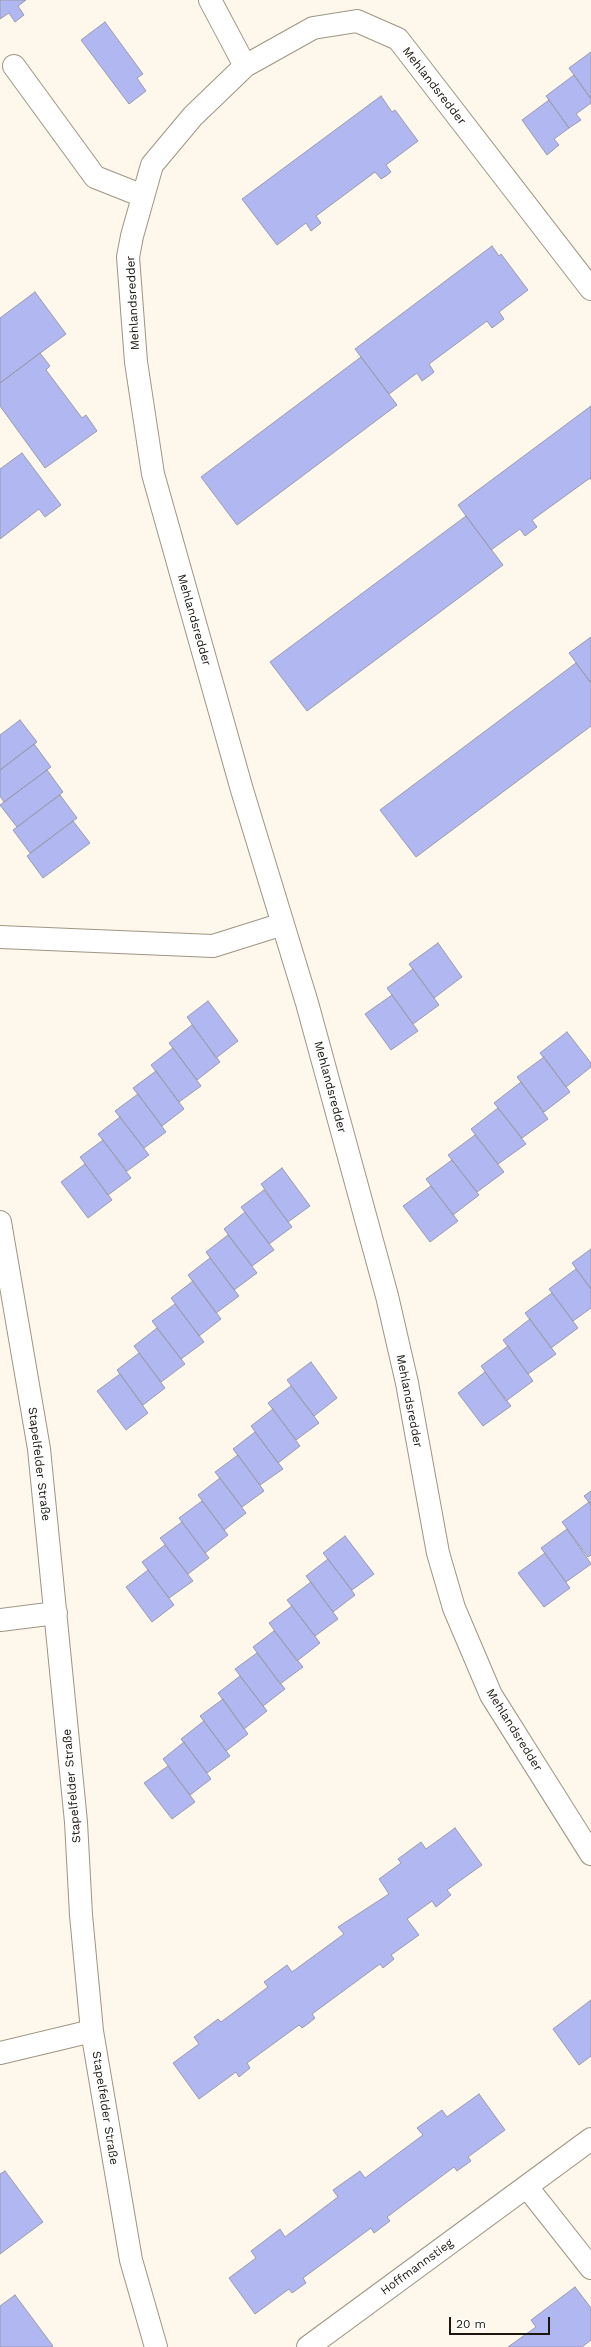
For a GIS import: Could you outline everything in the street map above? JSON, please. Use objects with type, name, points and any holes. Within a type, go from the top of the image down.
[{"type":"street","points":[[210,0],[245,66]]},
{"type":"street","name":"Mehlandsredder","points":[[591,289],[398,38],[357,21],[313,28],[245,66],[193,116],[152,165],[128,257],[136,362],[153,474],[283,924],[308,1003],[387,1296],[406,1383],[438,1553],[454,1608],[491,1696],[591,1854]]},
{"type":"street","points":[[14,66],[95,177],[143,196]]},
{"type":"street","points":[[0,937],[213,946],[283,924]]},
{"type":"street","name":"Stapelfelder Straße","points":[[0,1222],[39,1449],[76,1822],[87,1988],[92,2031],[131,2260],[156,2347]]},
{"type":"street","points":[[0,1620],[56,1613]]},
{"type":"street","points":[[0,2054],[92,2031]]},
{"type":"street","name":"Hoffmannstieg","points":[[308,2347],[591,2139]]},
{"type":"street","points":[[527,2187],[591,2268]]},
{"type":"building","points":[[0,0],[26,0],[18,6],[24,15],[15,22],[9,13],[0,19]]},
{"type":"building","points":[[105,22],[143,74],[137,78],[146,91],[129,104],[81,40]]},
{"type":"building","points":[[591,52],[591,99],[569,68]]},
{"type":"building","points":[[574,75],[591,99],[591,103],[576,114],[581,120],[569,128],[546,96]]},
{"type":"building","points":[[381,96],[392,112],[395,110],[418,141],[386,165],[391,172],[386,176],[381,179],[375,172],[316,216],[321,223],[311,231],[306,223],[277,245],[242,199]]},
{"type":"building","points":[[549,100],[569,128],[554,139],[559,145],[547,155],[522,120]]},
{"type":"building","points":[[492,246],[499,256],[501,254],[528,290],[499,312],[504,319],[492,328],[487,321],[429,364],[434,372],[429,376],[422,381],[417,373],[389,394],[355,349]]},
{"type":"building","points":[[35,292],[66,334],[0,383],[0,318]]},
{"type":"building","points":[[40,353],[50,366],[46,370],[82,418],[86,415],[97,431],[45,468],[0,406],[0,383]]},
{"type":"building","points":[[361,357],[397,405],[237,525],[201,477]]},
{"type":"building","points":[[591,406],[591,480],[590,478],[532,520],[537,527],[525,536],[520,529],[491,550],[458,505]]},
{"type":"building","points":[[22,453],[61,505],[45,517],[39,509],[0,539],[0,469]]},
{"type":"building","points":[[466,516],[503,565],[307,711],[270,662]]},
{"type":"building","points":[[591,637],[591,683],[569,653]]},
{"type":"building","points":[[576,663],[591,683],[591,726],[416,857],[380,810]]},
{"type":"building","points":[[20,720],[37,742],[0,770],[0,735]]},
{"type":"building","points":[[34,744],[51,767],[4,802],[0,796],[0,770]]},
{"type":"building","points":[[47,770],[63,792],[17,827],[0,805]]},
{"type":"building","points":[[60,795],[77,818],[30,853],[13,830]]},
{"type":"building","points":[[73,821],[90,843],[43,878],[27,856]]},
{"type":"building","points":[[438,943],[462,977],[434,998],[409,964]]},
{"type":"building","points":[[413,969],[439,1005],[413,1024],[387,988]]},
{"type":"building","points":[[392,995],[418,1031],[391,1050],[365,1014]]},
{"type":"building","points":[[208,1001],[238,1041],[216,1058],[187,1017]]},
{"type":"building","points":[[192,1025],[220,1062],[197,1080],[169,1043]]},
{"type":"building","points":[[567,1032],[591,1063],[591,1067],[566,1087],[540,1053]]},
{"type":"building","points":[[173,1048],[201,1086],[179,1102],[151,1065]]},
{"type":"building","points":[[544,1057],[570,1092],[544,1112],[517,1077]]},
{"type":"building","points":[[156,1071],[184,1109],[162,1126],[133,1088]]},
{"type":"building","points":[[521,1082],[548,1119],[522,1138],[494,1103]]},
{"type":"building","points":[[138,1094],[166,1132],[144,1148],[115,1111]]},
{"type":"building","points":[[498,1108],[526,1144],[498,1164],[471,1129]]},
{"type":"building","points":[[120,1117],[149,1155],[127,1171],[98,1134]]},
{"type":"building","points":[[475,1135],[504,1172],[477,1192],[448,1155]]},
{"type":"building","points":[[103,1140],[131,1178],[108,1195],[80,1157]]},
{"type":"building","points":[[452,1160],[479,1195],[453,1215],[426,1179]]},
{"type":"building","points":[[85,1164],[112,1200],[88,1218],[61,1182]]},
{"type":"building","points":[[282,1168],[310,1206],[288,1222],[261,1184]]},
{"type":"building","points":[[431,1186],[458,1221],[430,1242],[403,1206]]},
{"type":"building","points":[[264,1190],[292,1227],[269,1244],[241,1207]]},
{"type":"building","points":[[245,1212],[274,1250],[252,1266],[224,1229]]},
{"type":"building","points":[[228,1235],[257,1273],[234,1290],[206,1252]]},
{"type":"building","points":[[591,1249],[591,1289],[572,1263]]},
{"type":"building","points":[[210,1258],[239,1296],[216,1313],[188,1275]]},
{"type":"building","points":[[576,1269],[591,1289],[591,1308],[573,1321],[549,1289]]},
{"type":"building","points":[[193,1281],[221,1319],[199,1336],[171,1298]]},
{"type":"building","points":[[552,1293],[578,1328],[551,1348],[525,1313]]},
{"type":"building","points":[[175,1304],[204,1342],[181,1359],[152,1321]]},
{"type":"building","points":[[530,1319],[556,1354],[528,1374],[503,1340]]},
{"type":"building","points":[[157,1328],[185,1364],[161,1382],[134,1346]]},
{"type":"building","points":[[508,1346],[533,1381],[506,1401],[481,1366]]},
{"type":"building","points":[[139,1353],[165,1388],[143,1405],[117,1370]]},
{"type":"building","points":[[311,1362],[337,1398],[314,1416],[287,1380]]},
{"type":"building","points":[[485,1372],[511,1406],[483,1426],[458,1393]]},
{"type":"building","points":[[120,1374],[148,1413],[126,1430],[97,1391]]},
{"type":"building","points":[[291,1386],[319,1423],[296,1440],[268,1403]]},
{"type":"building","points":[[273,1409],[300,1446],[278,1463],[251,1426]]},
{"type":"building","points":[[255,1432],[283,1469],[260,1485],[233,1449]]},
{"type":"building","points":[[238,1455],[264,1491],[242,1507],[215,1472]]},
{"type":"building","points":[[220,1478],[246,1513],[224,1530],[198,1495]]},
{"type":"building","points":[[591,1491],[591,1505],[584,1496]]},
{"type":"building","points":[[202,1501],[228,1535],[205,1553],[179,1518]]},
{"type":"building","points":[[589,1502],[591,1505],[591,1555],[588,1557],[562,1522]]},
{"type":"building","points":[[182,1522],[209,1558],[188,1574],[160,1538]]},
{"type":"building","points":[[567,1529],[591,1564],[566,1582],[541,1548]]},
{"type":"building","points":[[345,1536],[374,1574],[352,1590],[323,1553]]},
{"type":"building","points":[[165,1545],[193,1581],[169,1598],[142,1562]]},
{"type":"building","points":[[545,1553],[570,1588],[544,1607],[518,1573]]},
{"type":"building","points":[[328,1559],[355,1595],[333,1612],[306,1576]]},
{"type":"building","points":[[148,1570],[174,1605],[152,1622],[126,1587]]},
{"type":"building","points":[[311,1582],[338,1619],[315,1636],[287,1600]]},
{"type":"building","points":[[292,1606],[320,1643],[297,1661],[269,1623]]},
{"type":"building","points":[[274,1631],[303,1667],[280,1684],[253,1647]]},
{"type":"building","points":[[257,1653],[285,1689],[263,1706],[235,1669]]},
{"type":"building","points":[[240,1676],[267,1711],[244,1729],[218,1693]]},
{"type":"building","points":[[223,1699],[248,1734],[226,1751],[200,1716]]},
{"type":"building","points":[[204,1721],[230,1756],[207,1773],[181,1739]]},
{"type":"building","points":[[184,1742],[211,1779],[190,1795],[163,1759]]},
{"type":"building","points":[[168,1766],[195,1802],[172,1819],[144,1783]]},
{"type":"building","points":[[455,1828],[482,1865],[447,1890],[451,1895],[436,1907],[432,1901],[407,1919],[419,1935],[391,1955],[394,1959],[383,1968],[380,1964],[312,2014],[315,2018],[309,2023],[302,2028],[299,2025],[247,2063],[250,2068],[239,2077],[236,2072],[199,2099],[173,2063],[199,2044],[194,2037],[218,2019],[221,2022],[268,1987],[264,1982],[287,1965],[292,1972],[344,1934],[338,1927],[389,1894],[379,1879],[401,1863],[398,1859],[421,1842],[426,1849]]},
{"type":"building","points":[[591,2000],[591,2056],[579,2065],[553,2029]]},
{"type":"building","points":[[479,2094],[505,2130],[468,2157],[471,2161],[457,2171],[454,2167],[387,2217],[390,2221],[374,2233],[371,2228],[303,2278],[306,2283],[292,2293],[289,2289],[255,2314],[229,2278],[256,2258],[251,2251],[280,2229],[285,2237],[338,2197],[333,2190],[360,2171],[365,2178],[423,2135],[417,2128],[442,2110],[447,2117]]},
{"type":"building","points":[[5,2171],[43,2222],[0,2254],[0,2174]]},
{"type":"building","points":[[575,2287],[591,2308],[591,2340],[582,2347],[508,2347],[536,2327],[531,2320]]},
{"type":"building","points":[[15,2295],[53,2346],[0,2347],[0,2306]]}]
